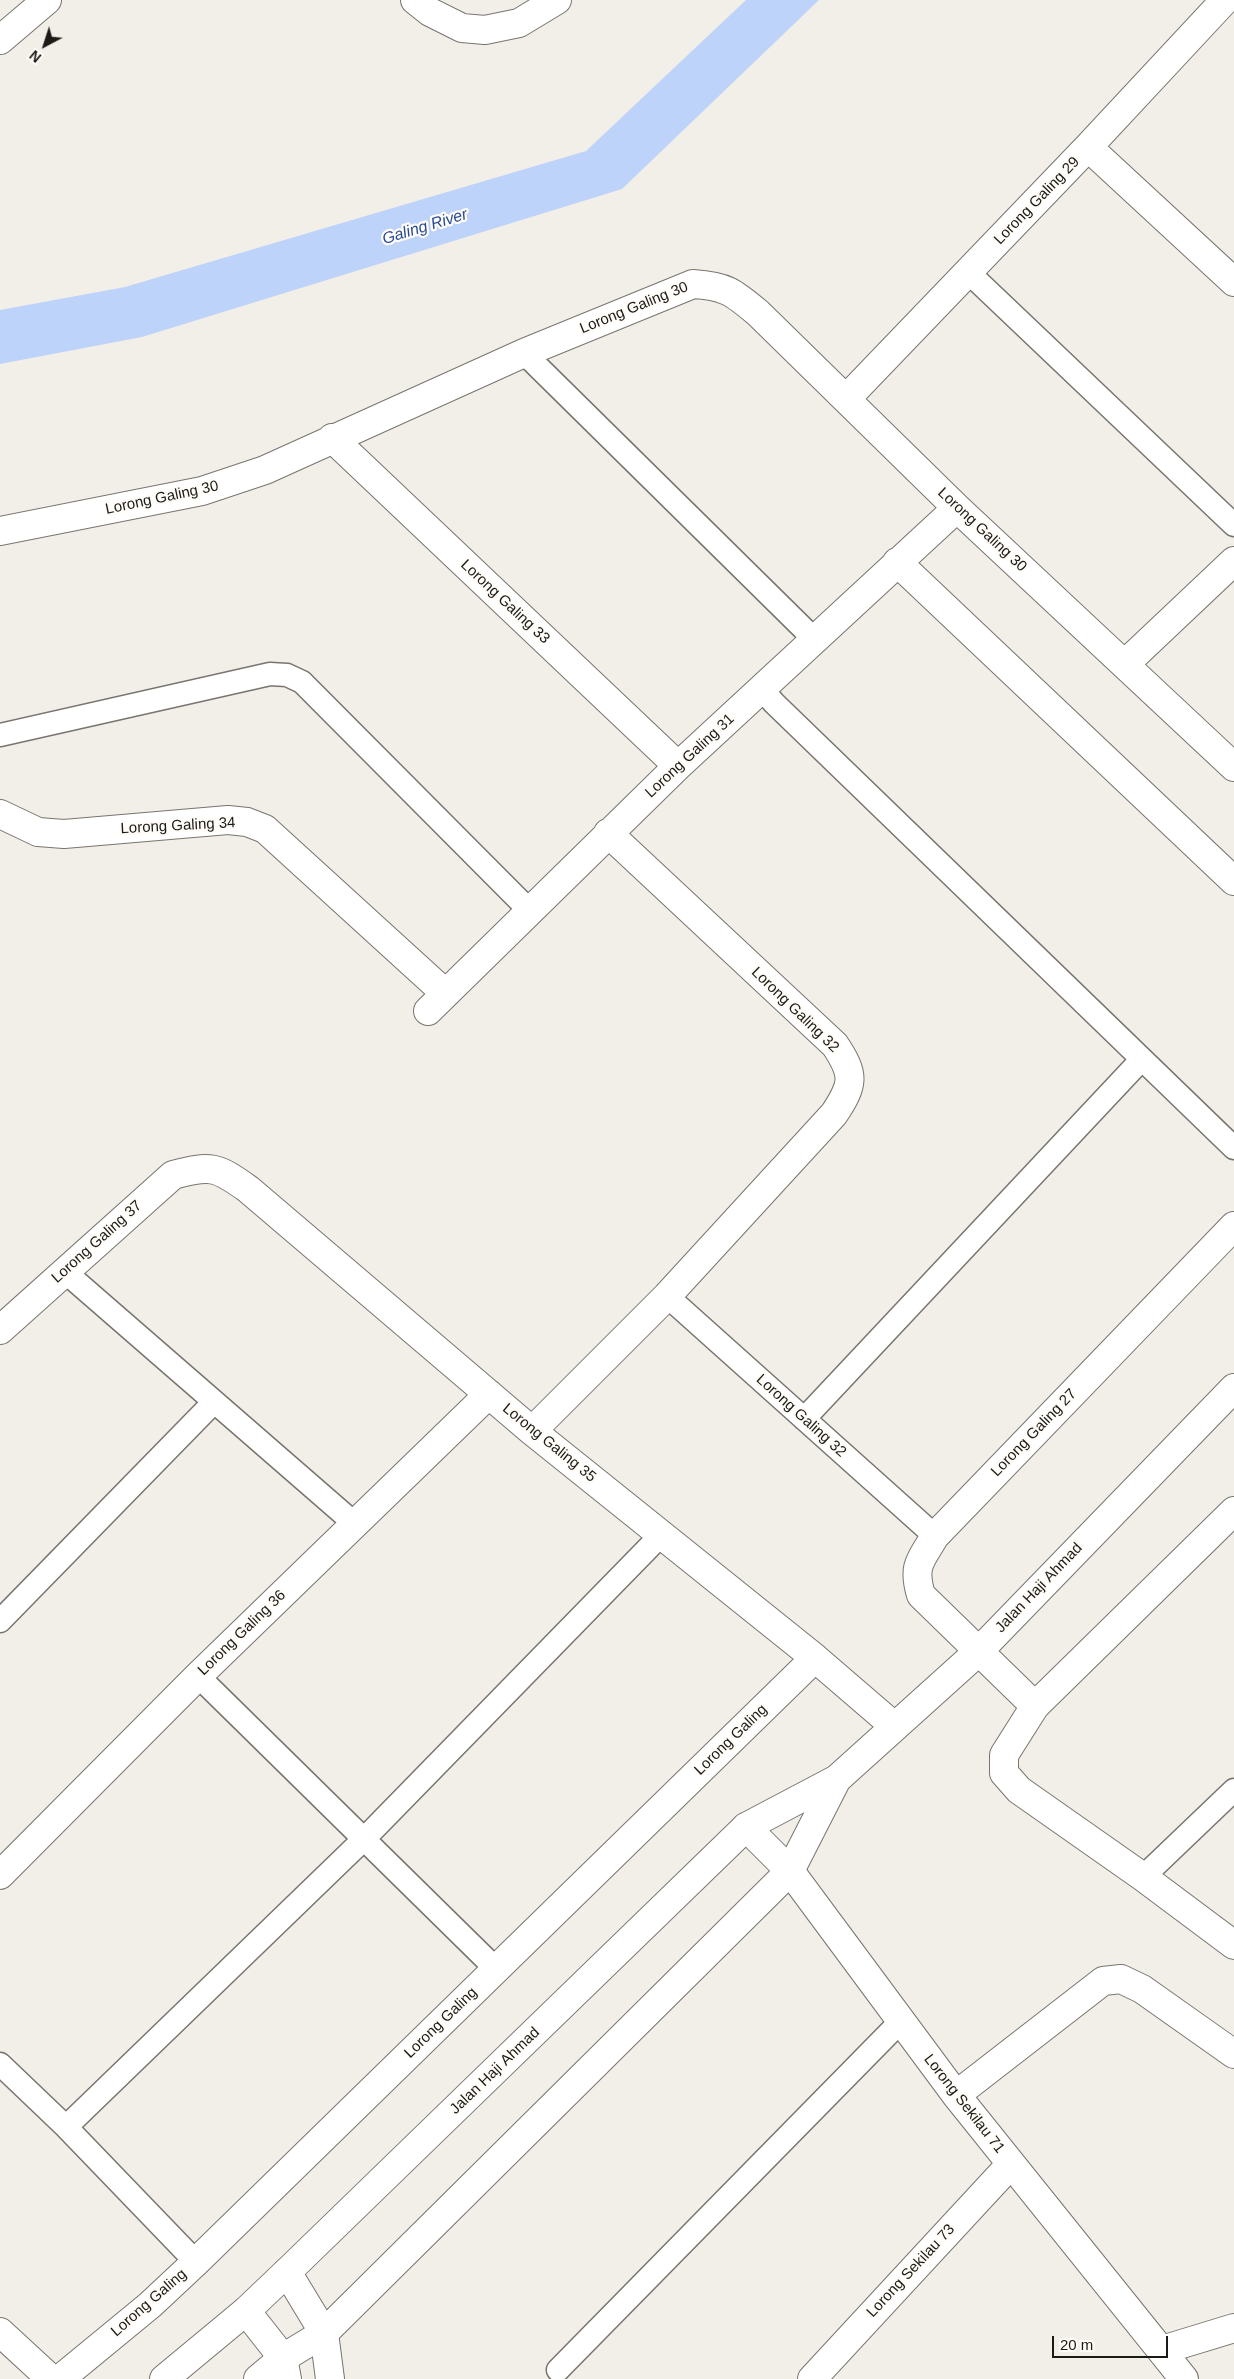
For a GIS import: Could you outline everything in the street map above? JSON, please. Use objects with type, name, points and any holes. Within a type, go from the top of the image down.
[{"type":"street","points":[[0,40],[47,0]]},
{"type":"street","points":[[415,0],[430,12],[462,28],[485,30],[519,23],[557,0]]},
{"type":"street","name":"Lorong Galing 29","points":[[846,399],[1228,3]]},
{"type":"street","points":[[1088,148],[1234,282]]},
{"type":"street","name":"Lorong Galing 30","points":[[0,531],[202,492],[265,470],[332,438],[524,353],[693,284],[713,285],[733,292],[758,313],[957,508],[1234,767]]},
{"type":"street","name":"Lorong Galing 33","points":[[332,438],[678,766]]},
{"type":"street","name":"Lorong Galing 31","points":[[437,1002],[678,766],[957,508]]},
{"type":"street","points":[[898,562],[1234,881]]},
{"type":"street","points":[[1125,664],[1234,562]]},
{"type":"street","name":"Lorong Galing 34","points":[[0,814],[38,832],[64,834],[228,820],[247,822],[265,829],[437,1002]]},
{"type":"street","name":"Lorong Galing 32","points":[[532,1431],[667,1296],[834,1114],[845,1097],[850,1081],[849,1065],[836,1045],[608,833]]},
{"type":"street","name":"Lorong Galing 37","points":[[0,1330],[173,1175],[202,1167]]},
{"type":"street","name":"Lorong Galing 35","points":[[202,1167],[226,1173],[248,1189],[532,1431],[815,1658],[894,1726]]},
{"type":"street","name":"Lorong Galing 27","points":[[1035,1706],[921,1594],[916,1581],[917,1566],[935,1536],[1234,1226]]},
{"type":"street","name":"Jalan Haji Ahmad","points":[[164,2379],[246,2311],[746,1827],[837,1780],[979,1650],[1234,1388]]},
{"type":"street","name":"Lorong Galing 36","points":[[6,1857],[198,1676],[489,1394]]},
{"type":"street","points":[[1234,1511],[1035,1706],[1004,1755],[1004,1773],[1019,1790],[1143,1877],[1234,1945]]},
{"type":"street","name":"Lorong Galing","points":[[60,2379],[150,2305],[196,2262],[815,1658]]},
{"type":"street","name":"Jalan Haji Ahmad","points":[[258,2379],[285,2368],[324,2332],[790,1871],[837,1780]]},
{"type":"street","name":"Lorong Sekilau 71","points":[[746,1827],[790,1871],[956,2094],[1184,2379]]},
{"type":"street","points":[[956,2094],[1103,1981],[1121,1979],[1142,1989],[1234,2054]]},
{"type":"street","name":"Lorong Sekilau 73","points":[[820,2376],[1011,2164]]},
{"type":"street","points":[[287,2272],[324,2332],[330,2379]]},
{"type":"street","points":[[246,2311],[285,2368]]},
{"type":"street","points":[[1162,2350],[1234,2328]]},
{"type":"street","points":[[0,2332],[51,2379]]},
{"type":"lane","points":[[968,272],[1234,525]]},
{"type":"lane","points":[[524,353],[815,640]]},
{"type":"lane","points":[[0,735],[270,674],[287,675],[302,682],[529,910]]},
{"type":"lane","points":[[762,689],[774,703],[1234,1148]]},
{"type":"lane","points":[[804,1419],[1142,1060]]},
{"type":"lane","points":[[64,1271],[355,1524]]},
{"type":"lane","name":"Lorong Galing 32","points":[[667,1296],[935,1536]]},
{"type":"lane","points":[[0,1620],[214,1402]]},
{"type":"lane","points":[[66,2127],[365,1838],[662,1534]]},
{"type":"lane","points":[[198,1676],[365,1838],[496,1969]]},
{"type":"lane","points":[[1143,1877],[1234,1790]]},
{"type":"lane","points":[[558,2370],[901,2021]]},
{"type":"lane","points":[[0,2064],[66,2127],[196,2262]]},
{"type":"water","name":"Galing River","points":[[746,0],[819,0],[622,189],[142,337],[0,364],[0,310],[125,287],[586,151]]}]
